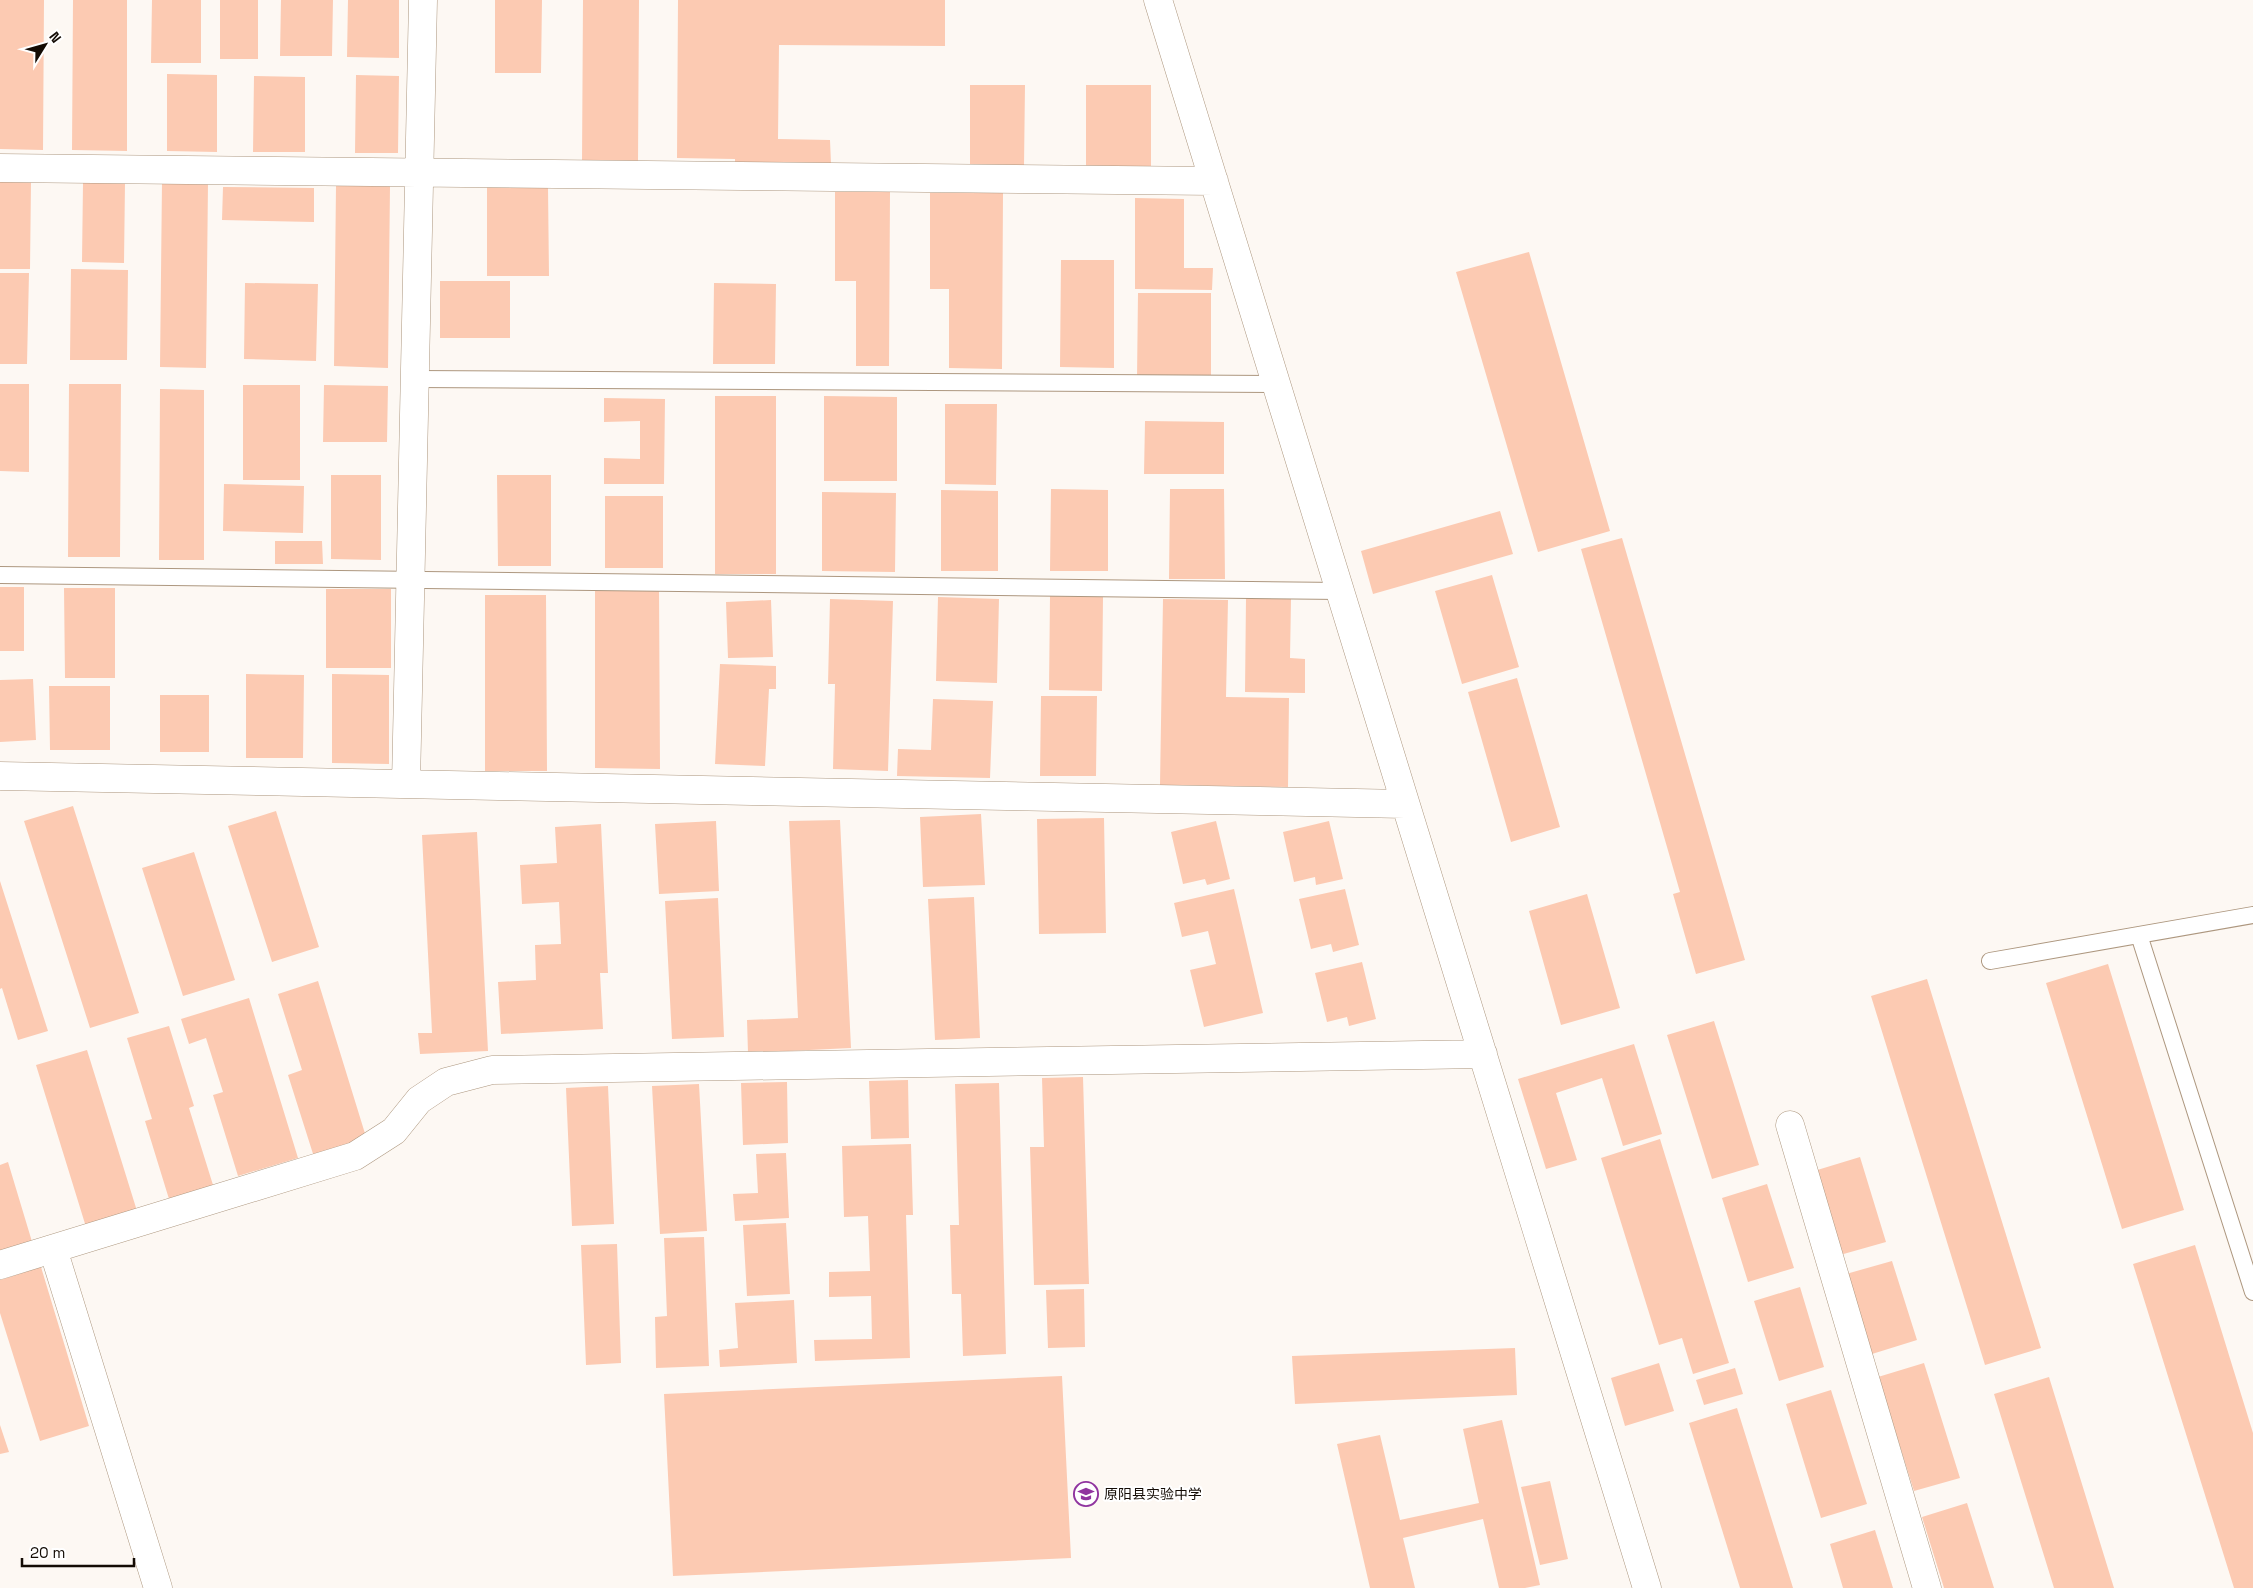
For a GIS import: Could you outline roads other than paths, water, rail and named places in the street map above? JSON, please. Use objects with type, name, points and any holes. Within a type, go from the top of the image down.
[{"type":"street","points":[[406,784],[423,0]]},
{"type":"street","points":[[1158,0],[1647,1588]]},
{"type":"street","points":[[0,168],[1214,181]]},
{"type":"street","points":[[0,776],[1405,804]]},
{"type":"street","points":[[0,1265],[355,1156],[394,1131],[419,1100],[446,1082],[492,1070],[1482,1054]]},
{"type":"street","points":[[1790,1125],[1927,1588]]},
{"type":"street","points":[[53,1249],[158,1588]]},
{"type":"lane","points":[[415,379],[1276,384]]},
{"type":"lane","points":[[0,575],[411,582],[1340,591]]},
{"type":"lane","points":[[1990,961],[2253,915]]},
{"type":"lane","points":[[2139,935],[2253,1292]]},
{"type":"place","name":"原阳县实验中学","points":[[1086,1494]]}]
